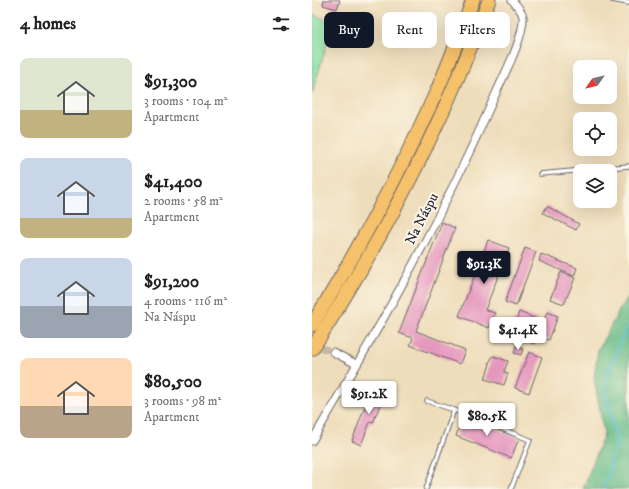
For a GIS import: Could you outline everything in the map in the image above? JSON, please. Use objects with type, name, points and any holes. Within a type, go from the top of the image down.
[{"type":"highway","points":[[312,325],[352,257],[396,176],[454,52],[473,0]]},
{"type":"highway","points":[[312,350],[363,266],[400,196],[441,113],[489,0]]},
{"type":"street","name":"Na Náspu","points":[[312,441],[398,293],[448,196],[483,123],[521,32],[523,16],[519,8],[512,0]]},
{"type":"street","points":[[333,352],[356,364]]},
{"type":"lane","points":[[612,0],[629,3]]},
{"type":"lane","points":[[540,174],[629,166]]},
{"type":"lane","points":[[427,401],[530,440],[511,489]]},
{"type":"lane","points":[[426,489],[454,410]]},
{"type":"green space","points":[[312,14],[324,19],[324,48],[326,48],[312,94]]},
{"type":"green space","points":[[629,296],[629,489],[583,489],[604,434],[594,378],[598,350],[622,305]]},
{"type":"building","points":[[324,0],[340,0],[337,9],[323,5]]},
{"type":"building","points":[[547,206],[579,224],[576,230],[543,213]]},
{"type":"building","points":[[442,222],[455,228],[416,331],[465,350],[460,364],[410,345],[413,338],[399,333]]},
{"type":"building","points":[[488,240],[509,248],[485,310],[495,313],[489,328],[459,316]]},
{"type":"building","points":[[525,248],[536,252],[516,306],[505,302]]},
{"type":"building","points":[[541,254],[577,268],[574,276],[539,261]]},
{"type":"building","points":[[561,272],[575,278],[564,304],[550,299]]},
{"type":"building","points":[[519,312],[537,319],[534,327],[529,325],[526,333],[533,336],[532,339],[536,340],[534,344],[508,335],[514,319],[516,321]]},
{"type":"building","points":[[547,312],[558,316],[549,340],[538,336]]},
{"type":"building","points":[[516,346],[523,349],[521,355],[514,353]]},
{"type":"building","points":[[529,352],[542,357],[529,393],[515,388]]},
{"type":"building","points":[[493,356],[508,361],[504,372],[508,373],[504,385],[485,379],[490,364],[489,363]]},
{"type":"building","points":[[377,386],[386,389],[373,423],[370,422],[361,445],[352,441],[366,404],[369,405]]},
{"type":"building","points":[[463,416],[519,438],[511,458],[456,436]]},
{"type":"waterway","points":[[604,489],[617,442],[606,393],[607,375],[629,325]]},
{"type":"tunnel","points":[[312,344],[333,352]]}]
